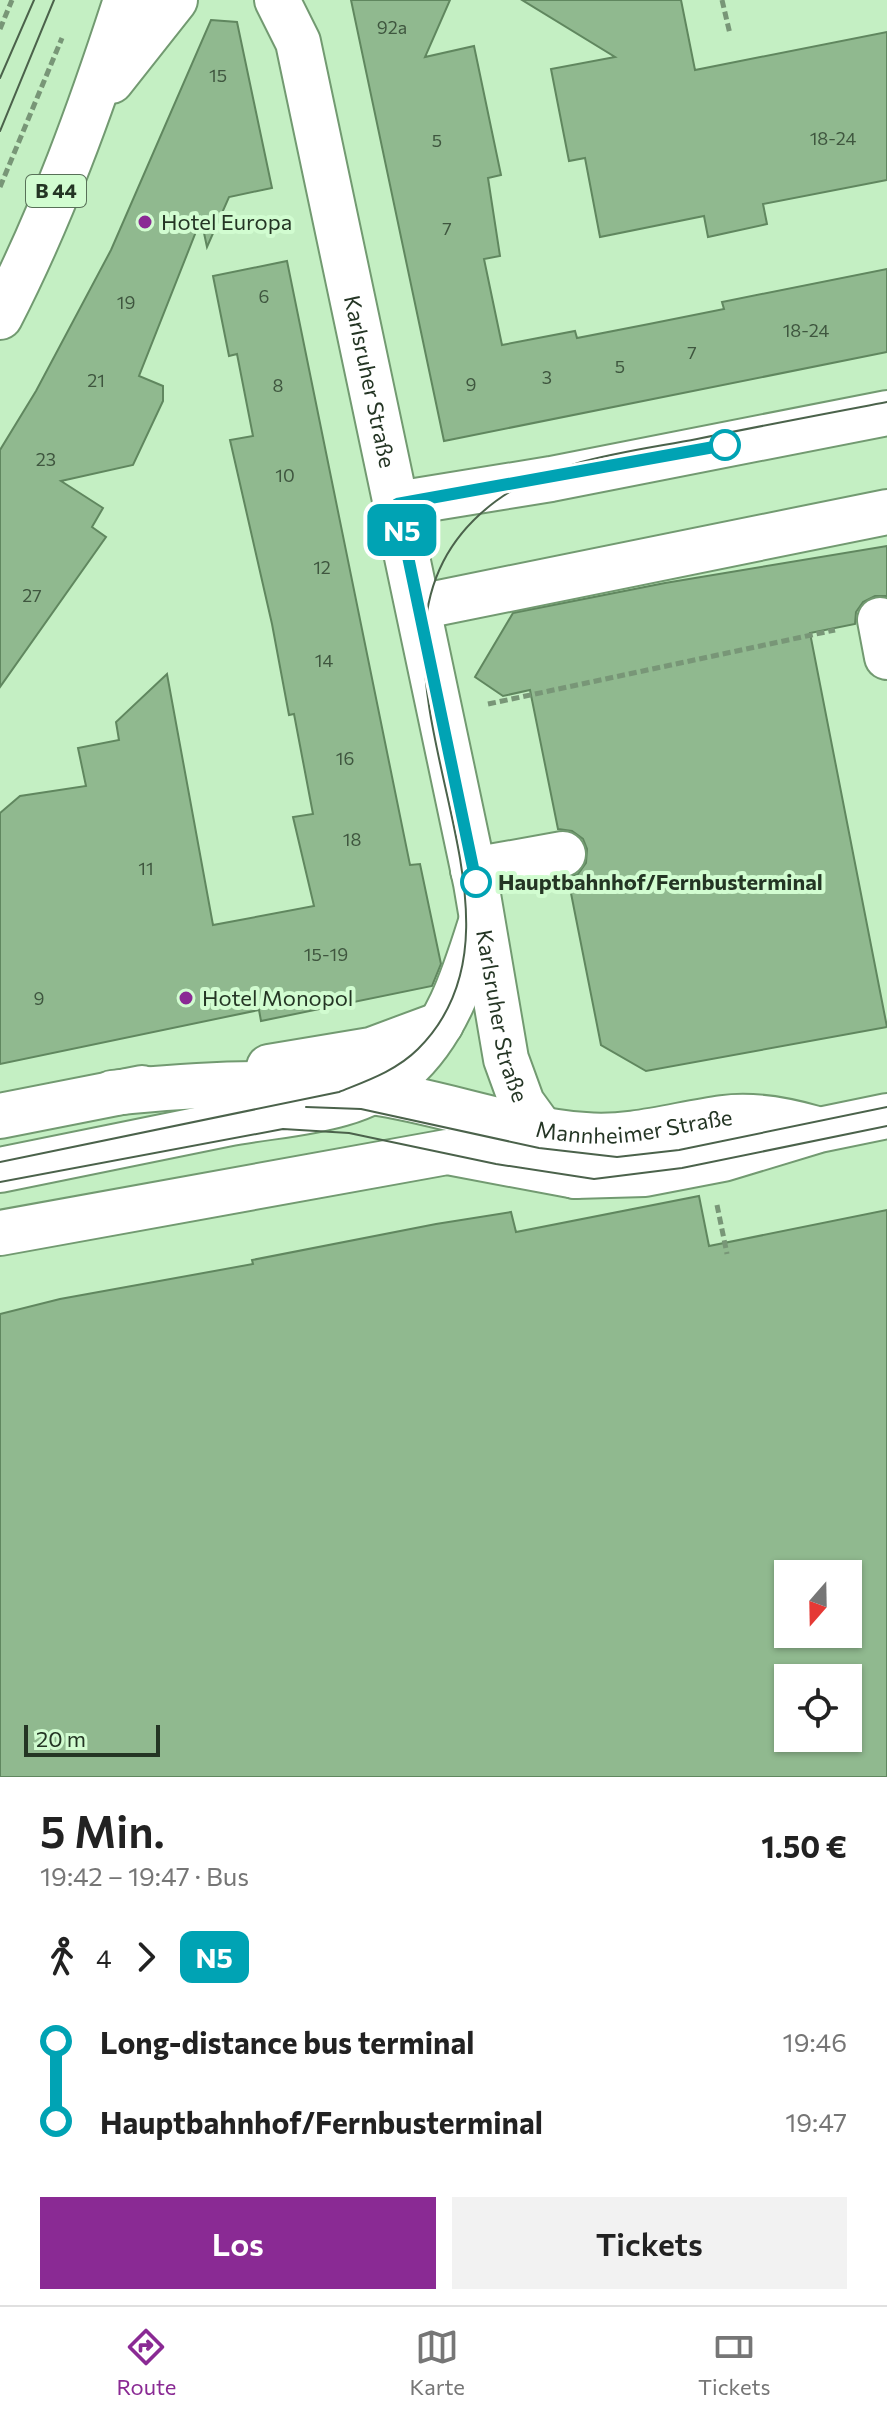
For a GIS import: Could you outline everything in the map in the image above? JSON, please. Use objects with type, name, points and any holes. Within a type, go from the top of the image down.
[{"type":"street","name":"B 44","points":[[0,317],[21,277],[92,105],[126,0]]},
{"type":"street","points":[[92,105],[175,0]]},
{"type":"street","name":"Karlsruher Straße","points":[[277,0],[298,42],[483,916],[506,1059],[522,1103],[575,1176]]},
{"type":"street","points":[[397,504],[551,479],[887,413]]},
{"type":"street","points":[[419,607],[887,512]]},
{"type":"street","points":[[473,870],[563,854]]},
{"type":"street","points":[[0,1170],[339,1094],[403,1072],[441,1024],[456,997],[483,916]]},
{"type":"street","name":"Mannheimer Straße","points":[[0,1116],[112,1093],[371,1050],[441,1024]]},
{"type":"street","name":"Mannheimer Straße","points":[[112,1093],[201,1084],[339,1094],[587,1135],[619,1134],[726,1117],[778,1120],[819,1130]]},
{"type":"street","points":[[327,1172],[347,1148],[347,1117],[339,1094]]},
{"type":"street","name":"Mannheimer Straße","points":[[0,1233],[447,1152],[575,1176],[633,1175],[737,1156],[819,1130],[887,1116]]},
{"type":"path","points":[[0,29],[12,0]]},
{"type":"path","points":[[722,0],[730,34]]},
{"type":"path","points":[[0,187],[67,25]]},
{"type":"path","points":[[488,704],[884,638]]},
{"type":"path","points":[[716,1198],[727,1254]]},
{"type":"building","points":[[351,0],[450,0],[425,57],[474,46],[501,175],[488,178],[500,256],[484,259],[502,345],[575,331],[577,338],[649,324],[724,309],[722,302],[887,269],[887,352],[444,441]]},
{"type":"building","points":[[522,0],[681,0],[695,70],[887,32],[887,180],[763,204],[767,224],[708,237],[704,216],[600,237],[585,158],[569,161],[551,69],[615,57]]},
{"type":"building","points":[[211,20],[237,22],[272,188],[229,197],[207,247],[201,219],[139,376],[163,386],[163,401],[133,465],[61,481],[103,508],[92,527],[106,537],[0,687],[0,450],[36,391],[111,250]]},
{"type":"building","points":[[287,261],[410,865],[420,864],[441,964],[432,986],[261,1021],[259,1010],[0,1064],[0,813],[20,796],[86,786],[78,748],[119,740],[116,722],[167,674],[213,925],[314,906],[293,817],[313,814],[294,714],[289,715],[272,624],[230,440],[253,436],[237,354],[229,356],[213,276]]},
{"type":"building","points":[[887,546],[887,596],[875,596],[863,602],[856,612],[855,624],[810,633],[887,1027],[646,1071],[601,1045],[568,878],[578,874],[586,863],[587,849],[583,839],[572,831],[558,829],[530,690],[503,696],[475,677],[513,613],[665,583]]},
{"type":"building","points":[[699,1196],[709,1246],[887,1210],[887,1777],[0,1777],[0,1314],[60,1299],[253,1264],[252,1260],[511,1212],[516,1232]]},
{"type":"tram line","points":[[0,78],[34,0]]},
{"type":"tram line","points":[[0,131],[54,0]]},
{"type":"tram line","points":[[0,1162],[339,1092],[380,1075],[409,1057],[418,1049],[456,989],[466,921],[458,848],[428,697],[425,625],[445,559],[496,501],[542,475],[567,466],[619,453],[887,402]]},
{"type":"tram line","points":[[306,1107],[361,1109],[539,1148],[617,1157],[679,1150],[887,1107]]},
{"type":"tram line","points":[[0,1182],[283,1129],[349,1133],[496,1164],[594,1179],[682,1168],[887,1126]]},
{"type":"bus line","name":"N5","points":[[476,882],[397,504],[551,479],[725,445]]},
{"type":"place","name":"Hotel Europa","points":[[145,222]]},
{"type":"place","name":"Hauptbahnhof/Fernbusterminal","points":[[476,882]]},
{"type":"place","name":"Hotel Monopol","points":[[186,998]]}]
